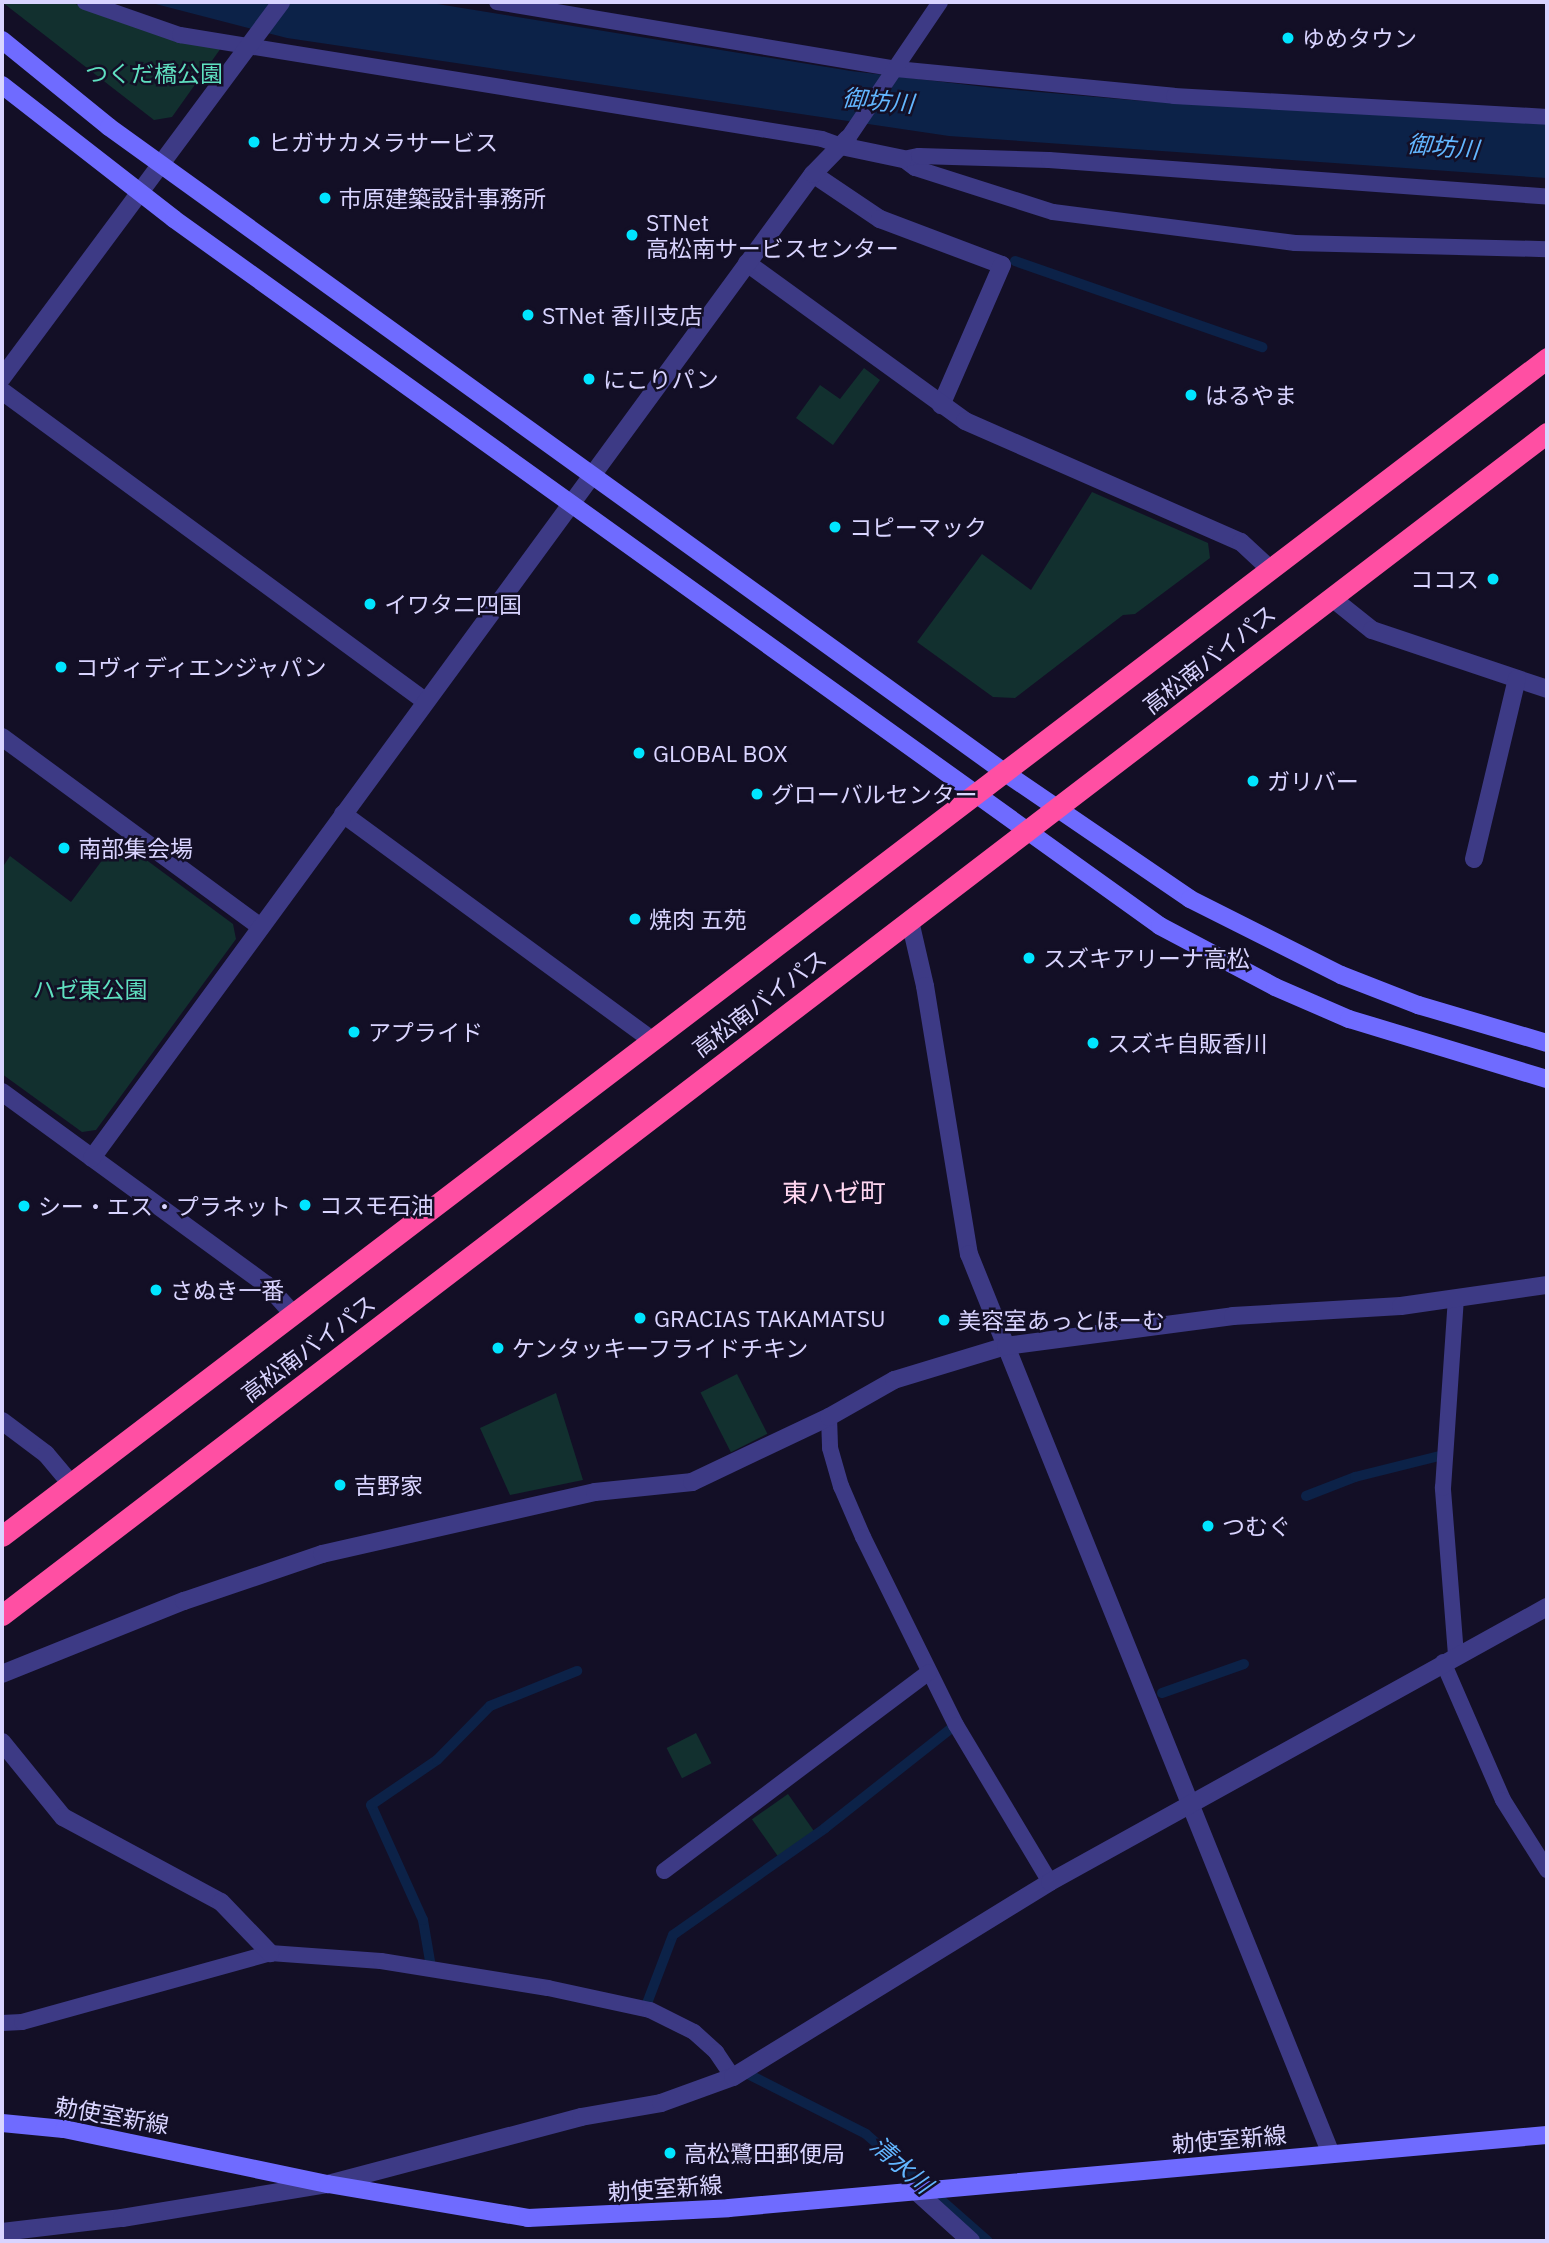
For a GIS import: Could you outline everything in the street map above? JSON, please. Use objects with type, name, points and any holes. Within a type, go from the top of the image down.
[{"type":"highway","name":"高松南バイパス","points":[[2,1536],[650,1039],[1547,358]]},
{"type":"highway","name":"高松南バイパス","points":[[2,1615],[1547,433]]},
{"type":"street","points":[[2,378],[159,162],[281,2]]},
{"type":"street","points":[[2,40],[159,162],[1004,772],[1190,899],[1259,936],[1418,1004],[1547,1043]]},
{"type":"street","points":[[2,85],[137,192],[569,506],[1160,926],[1275,987],[1349,1019],[1547,1079]]},
{"type":"street","points":[[92,1158],[813,174],[844,142],[903,159]]},
{"type":"street","points":[[813,174],[880,219],[1002,265],[941,405]]},
{"type":"street","points":[[747,264],[965,421],[1241,542],[1269,568]]},
{"type":"street","points":[[2,391],[425,701]]},
{"type":"street","points":[[1332,598],[1372,630],[1547,688]]},
{"type":"street","points":[[1474,859],[1517,679]]},
{"type":"street","points":[[2,737],[261,927]]},
{"type":"street","points":[[343,814],[650,1039]]},
{"type":"street","points":[[910,921],[925,986],[969,1254],[1188,1806],[1331,2154]]},
{"type":"street","points":[[2,1092],[267,1284],[293,1314]]},
{"type":"street","points":[[2,1674],[184,1601],[322,1554],[595,1492],[692,1482],[829,1417],[894,1380],[1006,1346],[1233,1316],[1456,1298],[1547,1285]]},
{"type":"street","points":[[2,1421],[46,1454],[71,1484]]},
{"type":"street","points":[[2,2232],[328,2185],[581,2117],[661,2103],[733,2077],[1050,1882],[1547,1607]]},
{"type":"street","points":[[2,1742],[63,1817],[221,1902],[270,1953]]},
{"type":"street","name":"勅使室新線","points":[[2,2123],[64,2129],[328,2185],[528,2218],[617,2217],[1547,2135]]},
{"type":"street","points":[[918,2191],[971,2241]]},
{"type":"lane","points":[[85,2],[180,35],[248,43],[844,142],[940,2]]},
{"type":"lane","points":[[498,2],[892,74],[1174,96],[1547,117]]},
{"type":"lane","points":[[903,159],[919,156],[1049,160],[1547,197]]},
{"type":"lane","points":[[903,159],[915,168],[1053,212],[1295,243],[1547,249]]},
{"type":"lane","points":[[1456,1298],[1443,1489],[1449,1659],[1503,1800],[1547,1870]]},
{"type":"lane","points":[[829,1417],[830,1448],[841,1486],[929,1672],[956,1725],[1050,1882]]},
{"type":"lane","points":[[664,1871],[929,1672]]},
{"type":"lane","points":[[2,2024],[22,2022],[270,1953],[381,1961],[548,1988],[650,2010],[694,2032],[716,2052],[733,2077]]},
{"type":"green space","name":"つくだ橋公園","points":[[2,2],[71,2],[108,18],[221,48],[172,117],[154,120]]},
{"type":"green space","points":[[864,368],[880,380],[833,445],[796,418],[820,385],[840,399]]},
{"type":"green space","points":[[1092,492],[1208,543],[1210,558],[1135,614],[1123,615],[1015,698],[993,697],[917,642],[982,554],[1031,590]]},
{"type":"green space","name":"ハゼ東公園","points":[[118,839],[233,924],[236,939],[96,1130],[82,1132],[2,1074],[2,868],[10,856],[71,902]]},
{"type":"green space","points":[[737,1374],[767,1434],[731,1452],[700,1393]]},
{"type":"green space","points":[[556,1393],[583,1480],[510,1495],[480,1428]]},
{"type":"green space","points":[[696,1733],[711,1763],[682,1778],[667,1748]]},
{"type":"green space","points":[[788,1794],[815,1833],[779,1858],[752,1819]]},
{"type":"water","name":"御坊川","points":[[148,2],[425,2],[851,71],[994,88],[1143,101],[1547,124],[1547,178],[949,136],[287,38]]},
{"type":"waterway","points":[[1015,261],[1262,347]]},
{"type":"waterway","points":[[1306,1496],[1355,1477],[1443,1455]]},
{"type":"waterway","points":[[1162,1693],[1244,1664]]},
{"type":"waterway","points":[[431,1967],[423,1920],[371,1805],[437,1760],[490,1706],[577,1671]]},
{"type":"waterway","points":[[646,2006],[673,1935],[825,1828],[954,1726]]},
{"type":"waterway","name":"清水川","points":[[740,2070],[866,2134],[988,2241]]},
{"type":"place","name":"ゆめタウン","points":[[1288,38]]},
{"type":"place","name":"ヒガサカメラサービス","points":[[254,142]]},
{"type":"place","name":"市原建築設計事務所","points":[[325,198]]},
{"type":"place","name":"STNet 高松南サービスセンター","points":[[632,235]]},
{"type":"place","name":"STNet 香川支店","points":[[528,315]]},
{"type":"place","name":"にこりパン","points":[[589,379]]},
{"type":"place","name":"はるやま","points":[[1191,395]]},
{"type":"place","name":"コピーマック","points":[[835,527]]},
{"type":"place","name":"ココス","points":[[1493,579]]},
{"type":"place","name":"イワタニ四国","points":[[370,604]]},
{"type":"place","name":"コヴィディエンジャパン","points":[[61,667]]},
{"type":"place","name":"GLOBAL BOX","points":[[639,753]]},
{"type":"place","name":"ガリバー","points":[[1253,781]]},
{"type":"place","name":"グローバルセンター","points":[[757,794]]},
{"type":"place","name":"南部集会場","points":[[64,848]]},
{"type":"place","name":"焼肉 五苑","points":[[635,919]]},
{"type":"place","name":"スズキアリーナ高松","points":[[1029,958]]},
{"type":"place","name":"アプライド","points":[[354,1032]]},
{"type":"place","name":"スズキ自販香川","points":[[1093,1043]]},
{"type":"place","name":"コスモ石油","points":[[305,1205]]},
{"type":"place","name":"シー・エス・プラネット","points":[[24,1206]]},
{"type":"place","name":"さぬき一番","points":[[156,1290]]},
{"type":"place","name":"GRACIAS TAKAMATSU","points":[[640,1318]]},
{"type":"place","name":"美容室あっとほーむ","points":[[944,1320]]},
{"type":"place","name":"ケンタッキーフライドチキン","points":[[498,1348]]},
{"type":"place","name":"吉野家","points":[[340,1485]]},
{"type":"place","name":"つむぐ","points":[[1208,1526]]},
{"type":"place","name":"高松鷺田郵便局","points":[[670,2153]]},
{"type":"district","name":"東ハゼ町","points":[[834,1193]]}]
